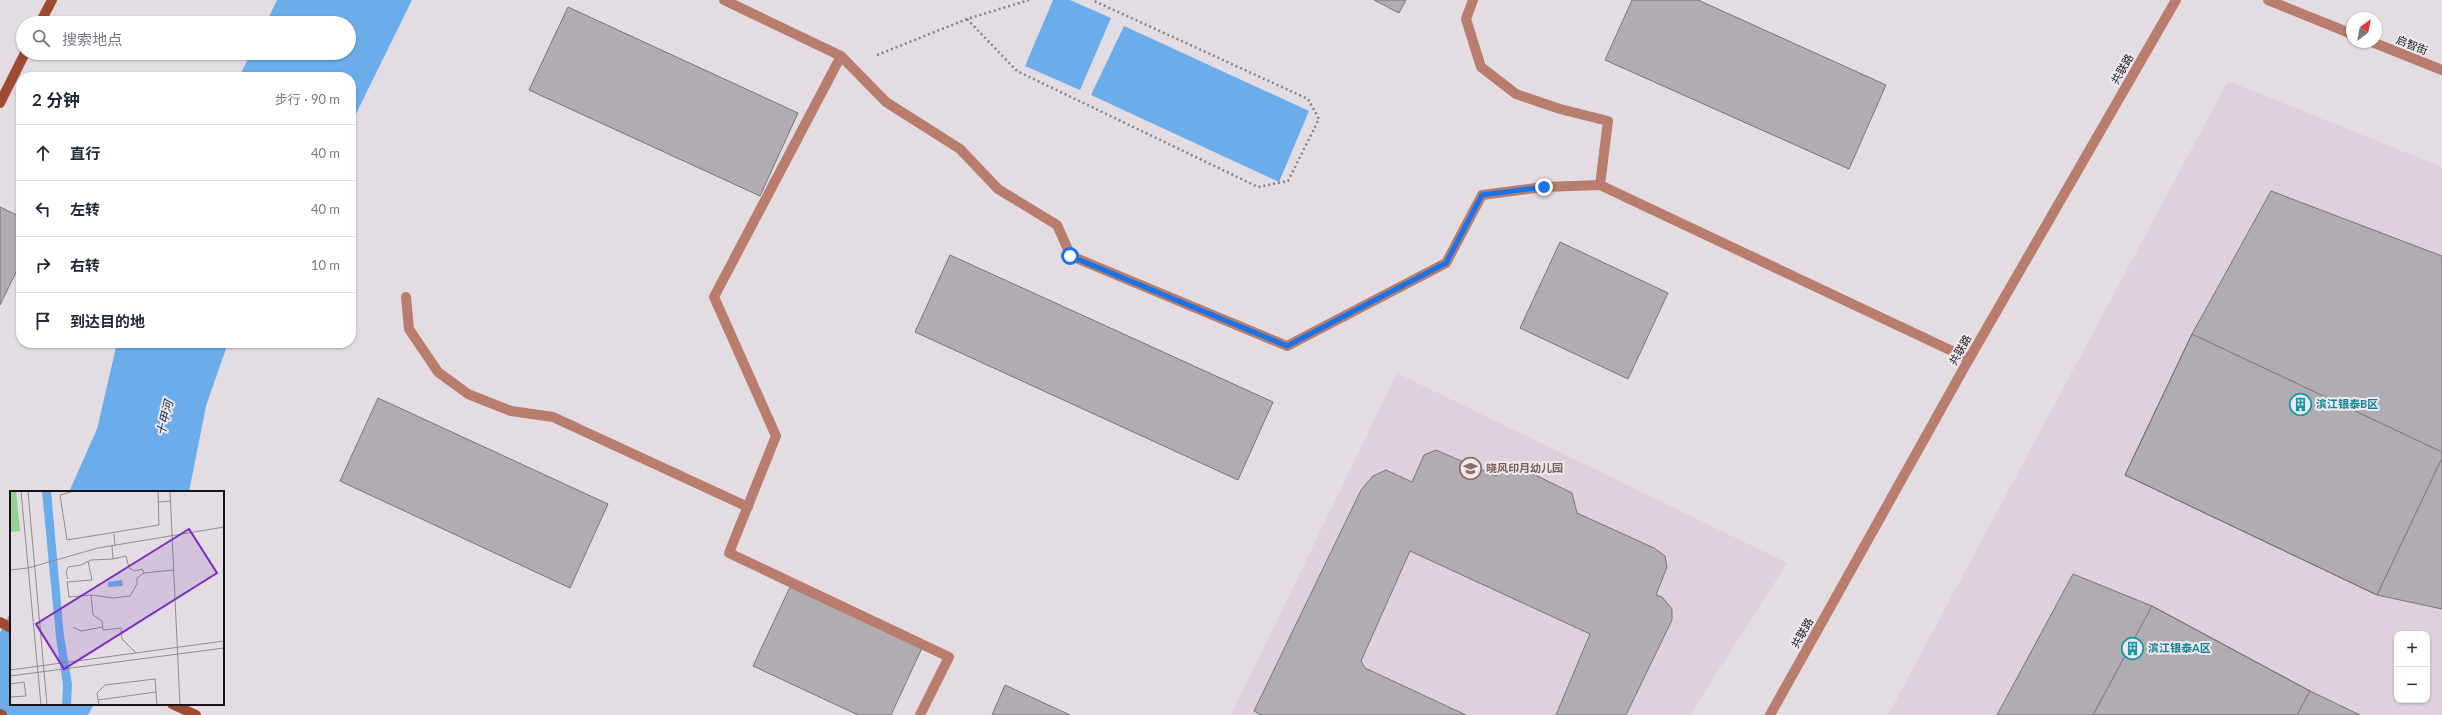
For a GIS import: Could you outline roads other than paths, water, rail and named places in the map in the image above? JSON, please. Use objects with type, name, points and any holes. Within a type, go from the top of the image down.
[{"type":"main road","points":[[44,16],[52,0]]},
{"type":"main road","points":[[0,103],[22,60]]},
{"type":"main road","points":[[0,622],[10,627]]},
{"type":"main road","points":[[174,705],[196,715]]},
{"type":"street","points":[[724,0],[841,56],[886,102],[960,149],[998,189],[1057,224],[1070,256],[1287,346],[1446,263],[1482,195],[1544,187],[1600,185],[1969,359]]},
{"type":"street","points":[[1473,0],[1466,19],[1480,67],[1516,94],[1560,109],[1608,121],[1600,185]]},
{"type":"street","name":"共联路","points":[[1770,715],[1969,359],[2176,0]]},
{"type":"street","points":[[2268,0],[2346,32]]},
{"type":"street","name":"启智街","points":[[2382,46],[2442,70]]},
{"type":"street","points":[[841,56],[714,297],[776,436],[729,553],[948,657],[920,715]]},
{"type":"street","points":[[406,297],[409,329],[438,372],[468,394],[511,411],[553,417],[748,507]]},
{"type":"water","points":[[277,0],[412,0],[356,114],[356,72],[242,72],[248,60],[356,60],[356,16],[269,16]]},
{"type":"water","points":[[1053,0],[1070,0],[1111,18],[1080,90],[1025,66]]},
{"type":"water","points":[[1124,26],[1309,111],[1279,182],[1091,95]]},
{"type":"water","name":"十甲河","points":[[116,348],[226,348],[206,406],[189,491],[69,491],[97,429]]},
{"type":"water","points":[[10,613],[10,705],[93,705],[88,715],[0,715],[0,633]]},
{"type":"place","name":"滨江银泰B区","points":[[2300,404]]},
{"type":"place","name":"晓风印月幼儿园","points":[[1471,468]]},
{"type":"place","name":"滨江银泰A区","points":[[2132,648]]}]
